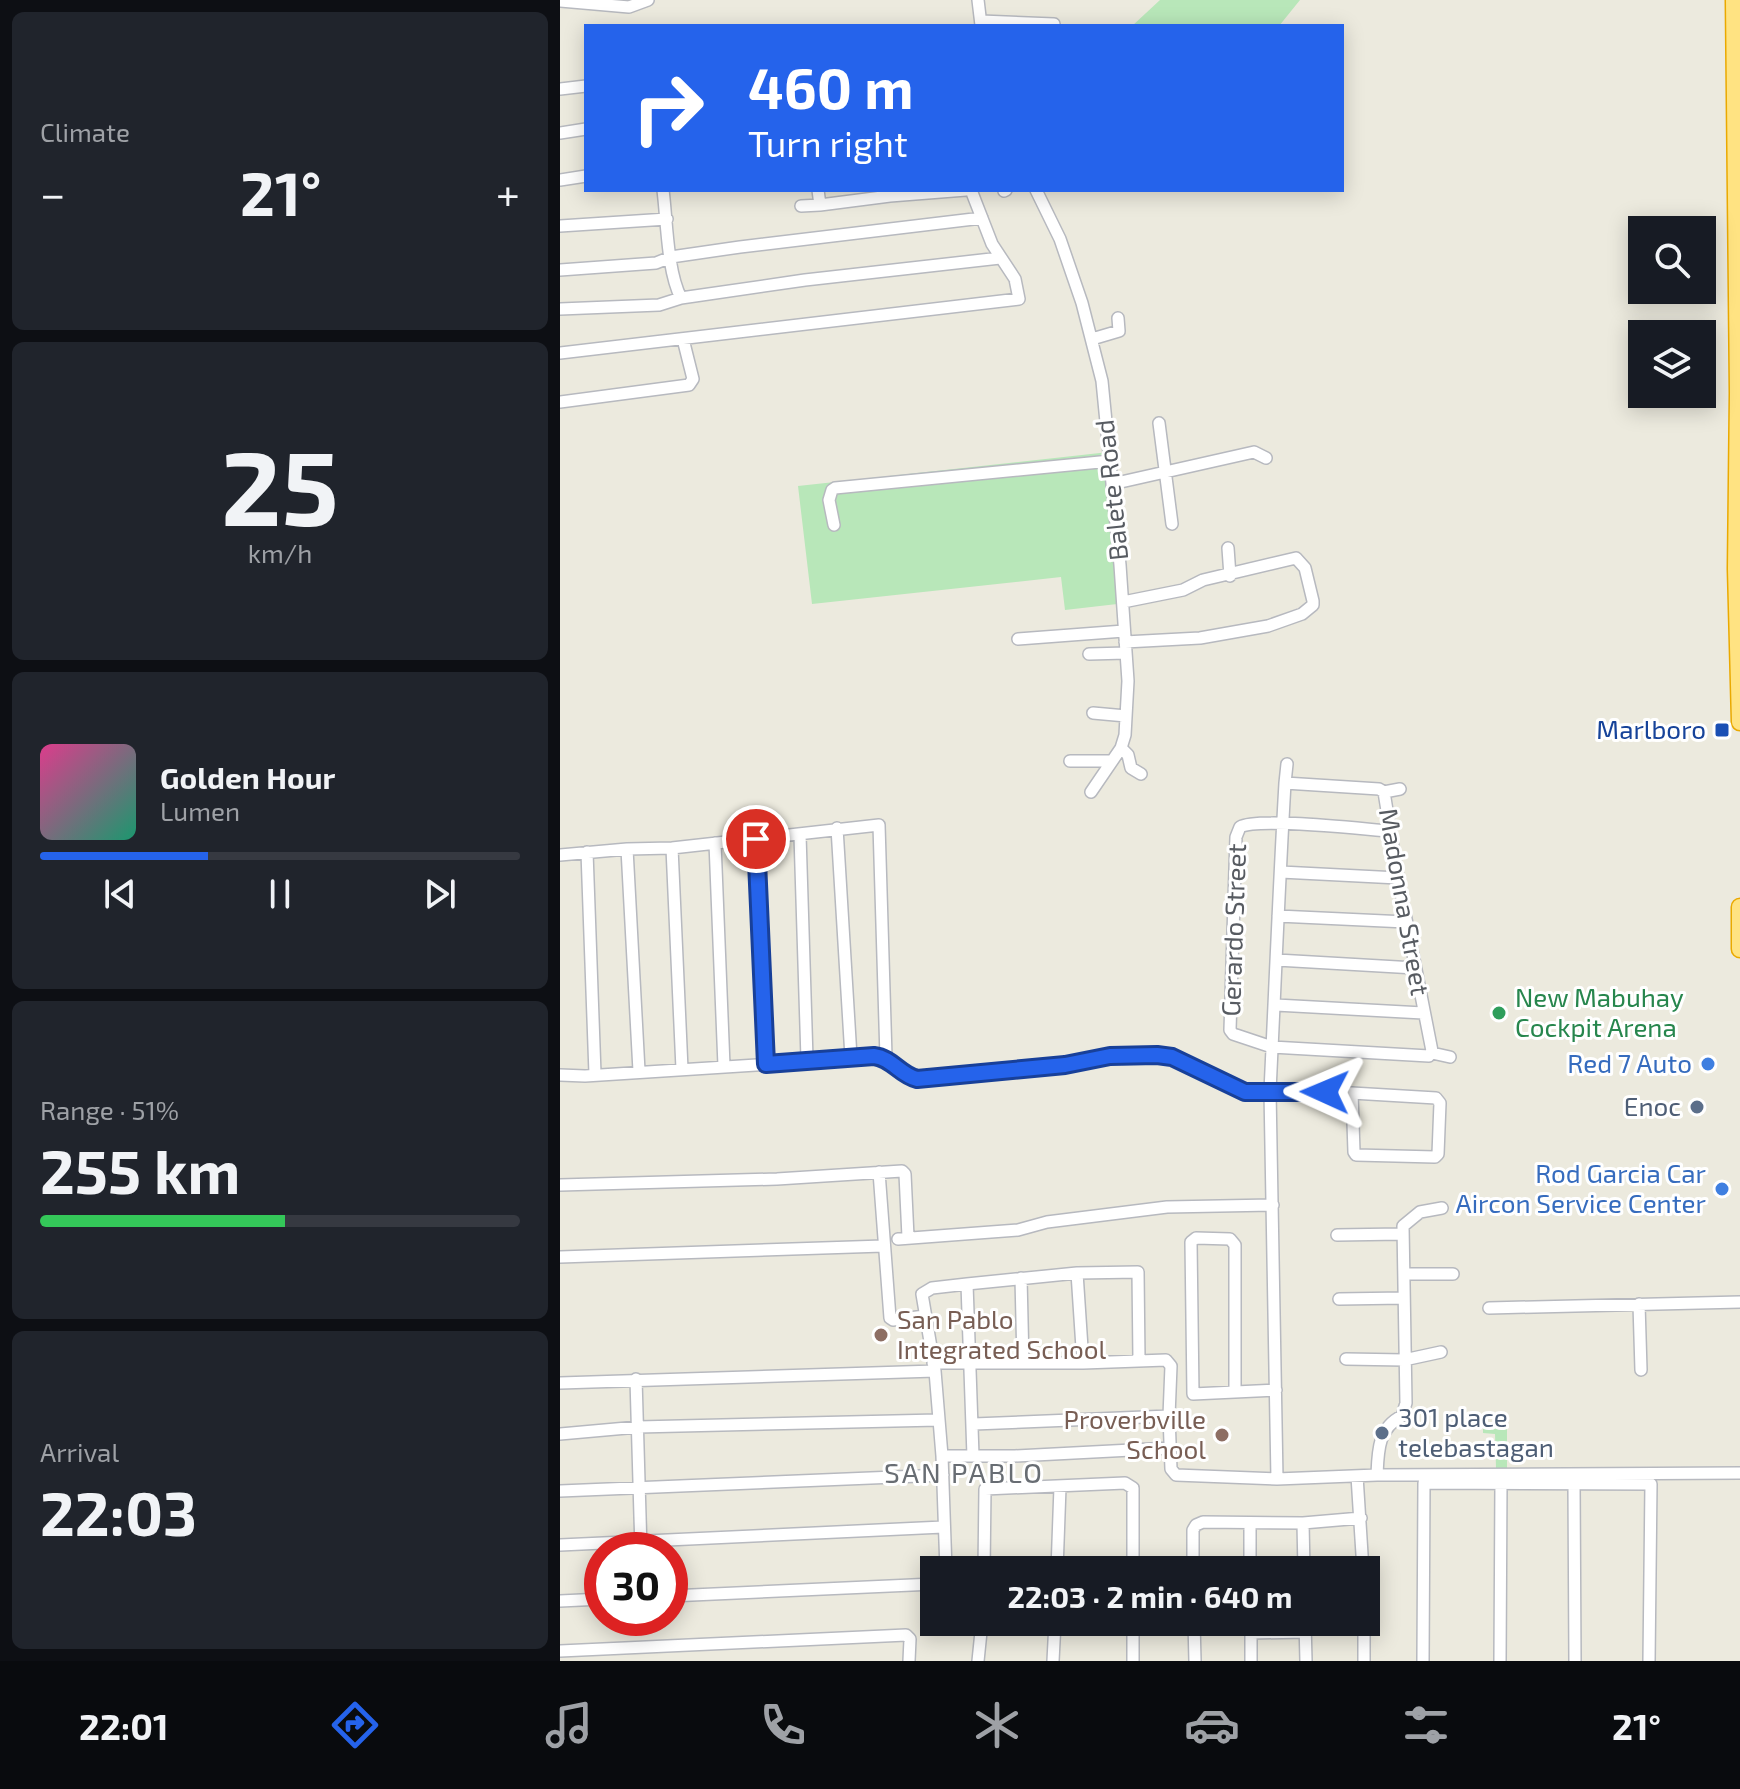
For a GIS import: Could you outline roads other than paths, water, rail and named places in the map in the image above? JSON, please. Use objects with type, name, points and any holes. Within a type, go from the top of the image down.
[{"type":"highway","points":[[1734,0],[1738,384],[1736,569],[1740,722]]},
{"type":"highway","points":[[1740,907],[1740,949]]},
{"type":"street","points":[[560,1],[629,7],[648,0]]},
{"type":"street","points":[[978,0],[981,23],[1054,24]]},
{"type":"street","points":[[560,89],[584,86]]},
{"type":"street","points":[[560,133],[584,129]]},
{"type":"street","points":[[560,180],[584,176]]},
{"type":"street","points":[[663,192],[671,257],[681,298]]},
{"type":"street","points":[[818,192],[820,205]]},
{"type":"street","points":[[801,206],[948,192]]},
{"type":"street","points":[[560,353],[1019,299],[1015,279],[1000,258],[969,192]]},
{"type":"street","name":"Balete Road","points":[[1037,192],[1060,239],[1102,381],[1123,602],[1128,681],[1121,748],[1091,792]]},
{"type":"street","points":[[560,270],[656,263],[671,257],[982,218]]},
{"type":"street","points":[[560,226],[667,219]]},
{"type":"street","points":[[560,309],[659,305],[681,298],[805,280],[1000,258]]},
{"type":"street","points":[[1092,339],[1119,331],[1118,318]]},
{"type":"street","points":[[560,402],[689,385],[693,379],[683,339]]},
{"type":"street","points":[[1159,423],[1172,524]]},
{"type":"street","points":[[1112,484],[1254,452],[1266,458]]},
{"type":"street","points":[[834,525],[829,500],[835,488],[1110,461]]},
{"type":"street","points":[[1228,548],[1230,576]]},
{"type":"street","points":[[1018,639],[1125,642],[1200,638],[1268,626],[1302,614],[1313,605],[1309,579],[1296,558],[1203,580],[1183,590],[1123,602]]},
{"type":"street","points":[[1089,654],[1125,642]]},
{"type":"street","points":[[1093,713],[1126,716]]},
{"type":"street","points":[[1121,748],[1128,755],[1131,768],[1141,774]]},
{"type":"street","points":[[1070,761],[1112,761]]},
{"type":"street","points":[[1277,1479],[1270,1091],[1287,764]]},
{"type":"street","name":"Madonna Street","points":[[1285,783],[1379,789],[1384,792],[1432,1051]]},
{"type":"street","points":[[1384,792],[1400,789]]},
{"type":"street","points":[[560,855],[672,848],[876,824],[880,827],[886,1057]]},
{"type":"street","name":"Gerardo Street","points":[[1272,1047],[1239,1038],[1230,1030],[1236,837],[1240,827],[1245,824],[1283,824]]},
{"type":"street","points":[[1283,824],[1390,831]]},
{"type":"street","points":[[837,828],[851,1057]]},
{"type":"street","points":[[800,835],[807,1059]]},
{"type":"street","points":[[756,839],[766,1064]]},
{"type":"street","points":[[715,843],[724,1066]]},
{"type":"street","points":[[672,848],[682,1069]]},
{"type":"street","points":[[627,849],[639,1071]]},
{"type":"street","points":[[587,852],[595,1074]]},
{"type":"street","points":[[1281,872],[1398,878]]},
{"type":"street","points":[[1278,916],[1406,922]]},
{"type":"street","points":[[1277,960],[1415,968]]},
{"type":"street","points":[[1276,1005],[1423,1013]]},
{"type":"street","points":[[1272,1047],[1429,1056],[1432,1051],[1450,1057]]},
{"type":"street","points":[[560,1075],[886,1057],[906,1075],[917,1079],[1065,1065],[1110,1056],[1157,1055],[1172,1057],[1245,1092],[1352,1093],[1438,1100],[1438,1154],[1435,1157],[1356,1155],[1352,1093]]},
{"type":"street","points":[[560,1185],[902,1171],[905,1174],[903,1238],[1018,1230],[1047,1222],[1167,1207],[1273,1205]]},
{"type":"street","points":[[879,1172],[890,1318],[925,1316]]},
{"type":"street","points":[[1377,1475],[1379,1446],[1386,1427],[1405,1413],[1401,1234],[1403,1226],[1412,1216],[1427,1209],[1442,1208]]},
{"type":"street","points":[[1337,1235],[1401,1234]]},
{"type":"street","points":[[1235,1392],[1235,1245],[1230,1239],[1196,1238],[1191,1242],[1193,1394],[1235,1392],[1276,1390]]},
{"type":"street","points":[[560,1257],[883,1246]]},
{"type":"street","points":[[945,1556],[942,1456],[934,1367],[922,1294],[927,1290],[1021,1278],[1138,1272],[1139,1360]]},
{"type":"street","points":[[1077,1273],[1083,1363]]},
{"type":"street","points":[[1404,1274],[1453,1274]]},
{"type":"street","points":[[1021,1278],[1023,1363]]},
{"type":"street","points":[[967,1284],[973,1456]]},
{"type":"street","points":[[1339,1299],[1404,1298]]},
{"type":"street","points":[[1489,1308],[1740,1302]]},
{"type":"street","points":[[1639,1304],[1641,1370]]},
{"type":"street","points":[[1346,1359],[1404,1360],[1441,1352]]},
{"type":"street","points":[[560,1383],[970,1363],[1166,1360],[1171,1366],[1169,1416],[1173,1474],[1277,1479],[1377,1475],[1740,1473]]},
{"type":"street","points":[[636,1379],[641,1532]]},
{"type":"street","points":[[974,1424],[1169,1416]]},
{"type":"street","points":[[560,1434],[638,1427],[938,1420]]},
{"type":"street","points":[[942,1456],[1015,1456],[1170,1448]]},
{"type":"street","points":[[560,1491],[943,1475]]},
{"type":"street","points":[[1357,1476],[1362,1556]]},
{"type":"street","points":[[1500,1661],[1501,1482]]},
{"type":"street","points":[[1423,1661],[1424,1483],[1501,1482],[1651,1484],[1649,1661]]},
{"type":"street","points":[[984,1556],[985,1489],[1125,1483],[1133,1488],[1133,1556]]},
{"type":"street","points":[[1574,1484],[1575,1661]]},
{"type":"street","points":[[1058,1556],[1060,1487]]},
{"type":"street","points":[[1193,1556],[1193,1530],[1196,1525],[1303,1523],[1361,1518]]},
{"type":"street","points":[[1250,1523],[1250,1556]]},
{"type":"street","points":[[1303,1523],[1304,1556]]},
{"type":"street","points":[[688,1542],[943,1527]]},
{"type":"street","points":[[560,1545],[584,1545]]},
{"type":"street","points":[[688,1595],[920,1585]]},
{"type":"street","points":[[560,1601],[584,1600]]},
{"type":"street","points":[[560,1651],[906,1635],[910,1639],[909,1661]]},
{"type":"street","points":[[978,1661],[981,1636]]},
{"type":"street","points":[[1053,1661],[1054,1636]]},
{"type":"street","points":[[1133,1636],[1133,1661]]},
{"type":"street","points":[[1194,1636],[1195,1661]]},
{"type":"street","points":[[1251,1636],[1251,1661]]},
{"type":"street","points":[[1306,1636],[1306,1661]]},
{"type":"street","points":[[1364,1636],[1364,1661]]},
{"type":"street","points":[[652,1647],[652,1661]]},
{"type":"place","name":"Marlboro","points":[[1722,730]]},
{"type":"place","name":"New Mabuhay Cockpit Arena","points":[[1499,1013]]},
{"type":"place","name":"Red 7 Auto","points":[[1708,1064]]},
{"type":"place","name":"Enoc","points":[[1697,1107]]},
{"type":"place","name":"Rod Garcia Car Aircon Service Center","points":[[1722,1189]]},
{"type":"place","name":"San Pablo Integrated School","points":[[881,1335]]},
{"type":"place","name":"301 place telebastagan","points":[[1382,1433]]},
{"type":"place","name":"Proverbville School","points":[[1222,1435]]},
{"type":"district","name":"SAN PABLO","points":[[964,1473]]}]
